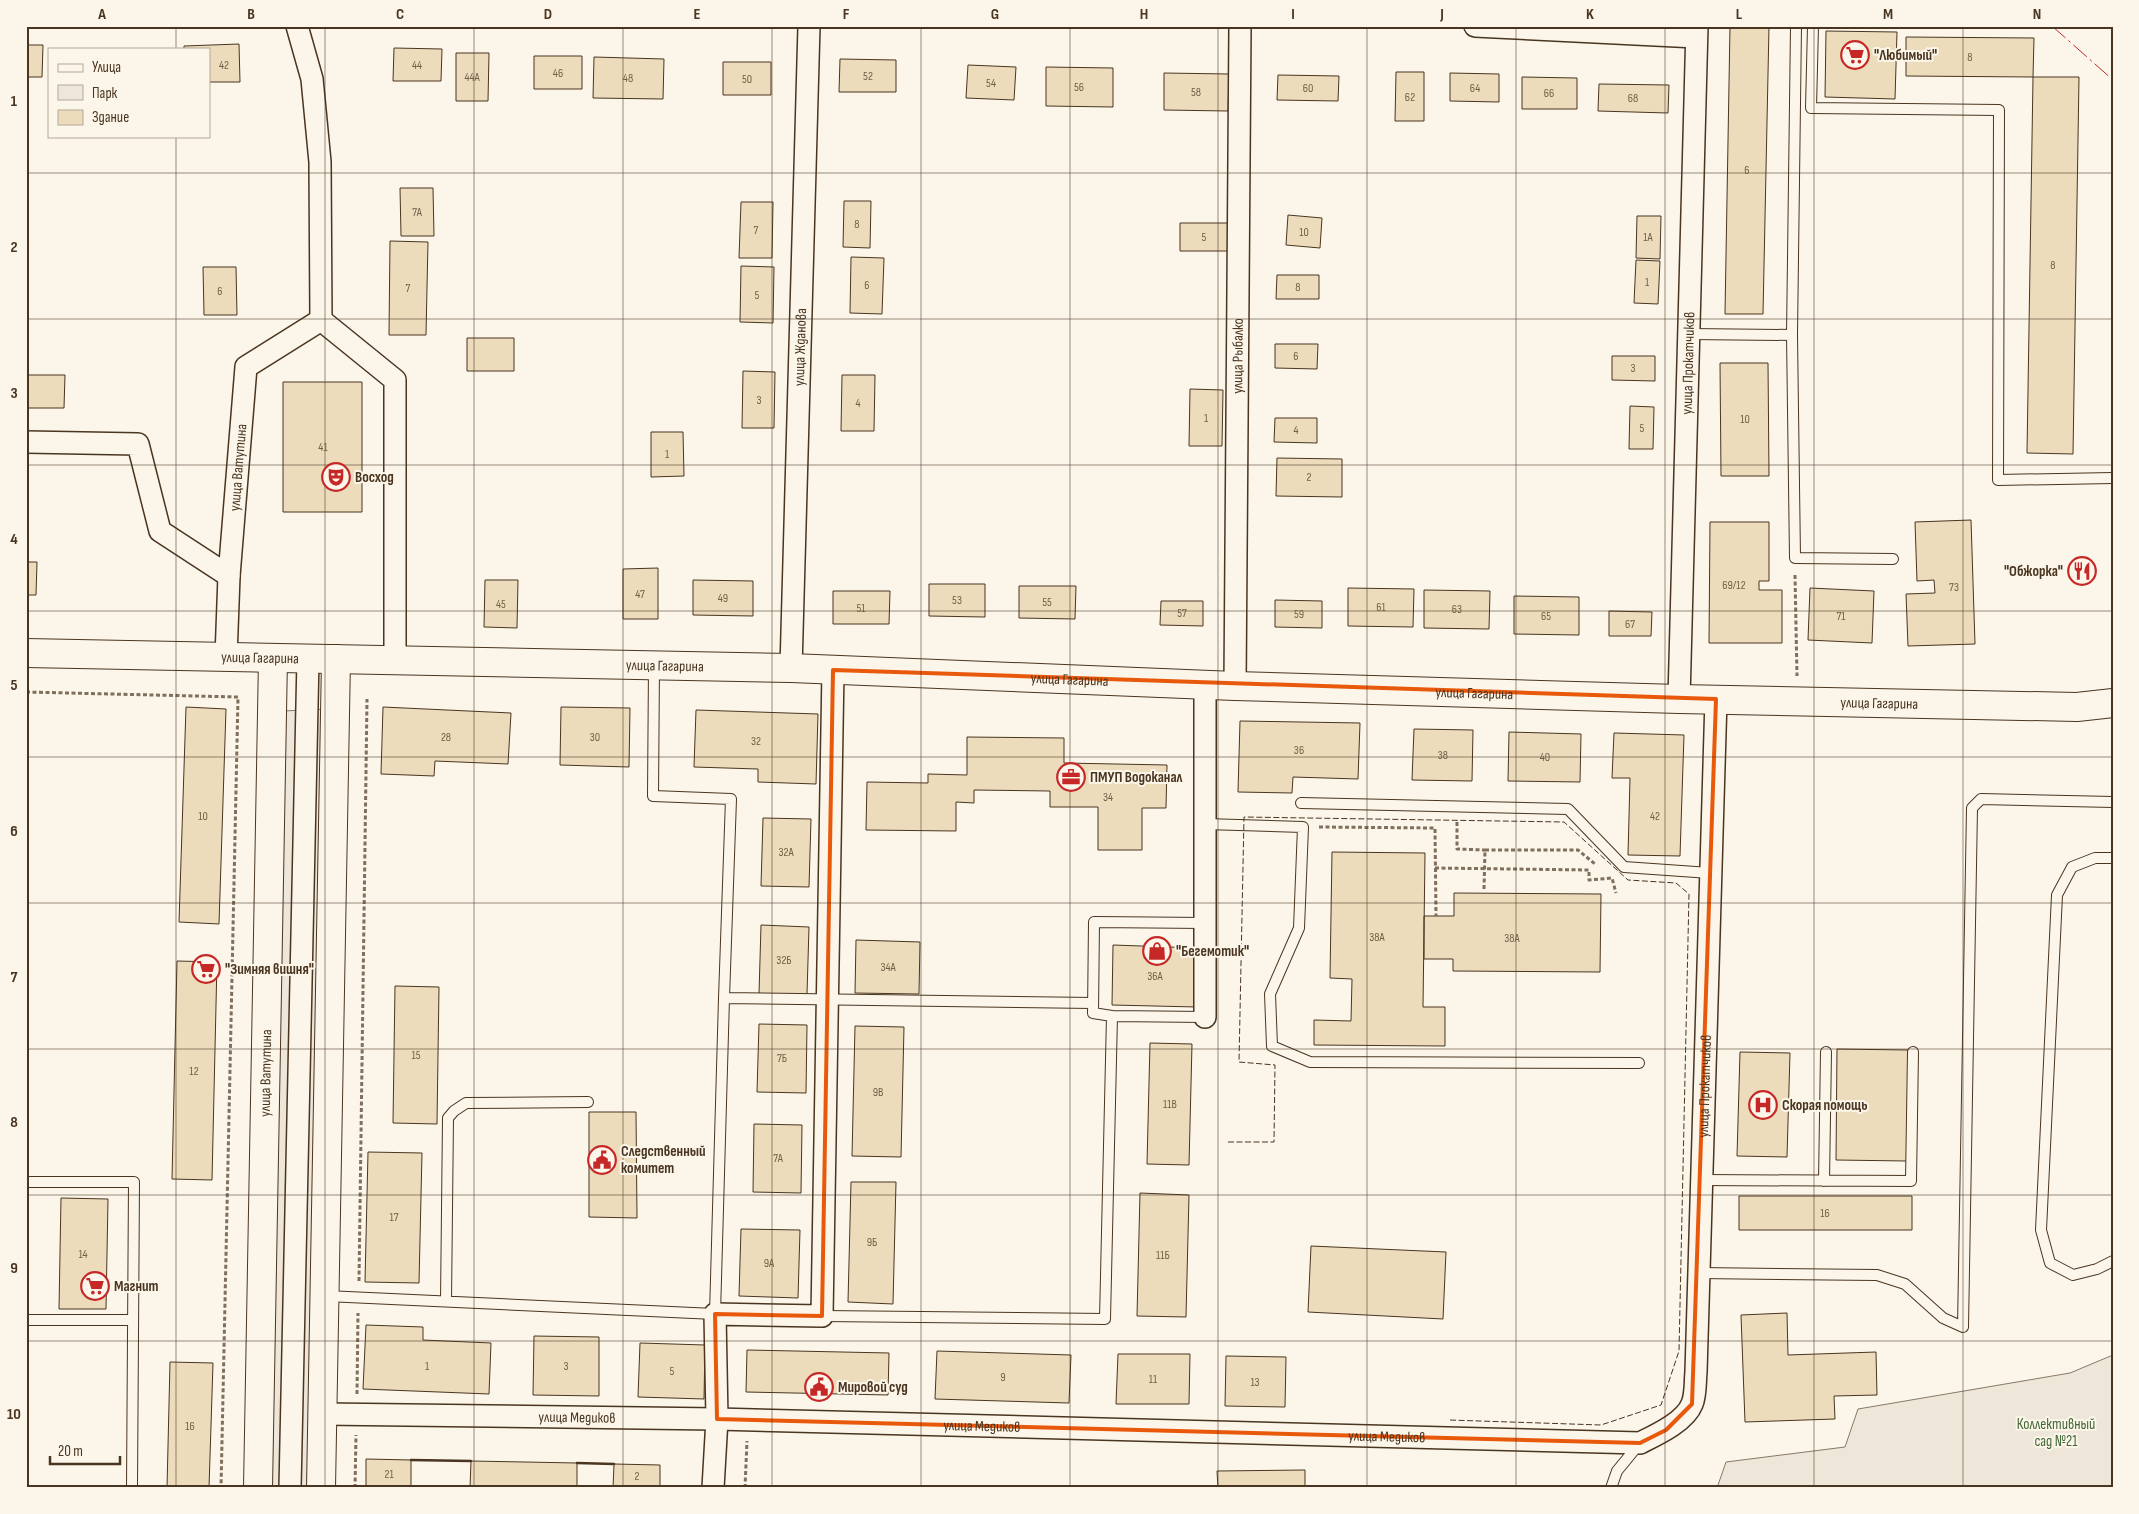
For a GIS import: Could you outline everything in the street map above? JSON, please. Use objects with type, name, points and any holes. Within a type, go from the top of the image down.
[{"type":"street","points":[[297,26],[312,79],[320,162],[321,320],[395,380],[396,660]]},
{"type":"street","name":"улица Жданова","points":[[791,668],[809,26]]},
{"type":"street","name":"улица Рыбалко","points":[[1235,686],[1240,26]]},
{"type":"street","points":[[1475,26],[1697,32]]},
{"type":"street","name":"улица Прокатчиков","points":[[1679,699],[1697,32]]},
{"type":"street","name":"улица Ватутина","points":[[226,657],[229,576],[246,367],[321,320]]},
{"type":"street","points":[[26,442],[138,444],[160,531],[229,576]]},
{"type":"street","name":"улица Гагарина","points":[[26,653],[791,668],[1204,685],[1797,702],[2077,707],[2113,703]]},
{"type":"street","name":"улица Ватутина","points":[[258,1488],[273,658]]},
{"type":"street","points":[[290,1488],[308,659]]},
{"type":"street","points":[[321,1488],[336,659]]},
{"type":"street","points":[[714,1488],[717,1419],[715,1314],[822,1316],[833,670]]},
{"type":"street","points":[[1204,685],[1206,824],[1205,1017]]},
{"type":"street","name":"улица Прокатчиков","points":[[1640,1443],[1666,1430],[1692,1404],[1696,1372],[1716,699]]},
{"type":"street","name":"улица Медиков","points":[[323,1414],[717,1419],[1640,1443]]},
{"type":"lane","points":[[1796,26],[1792,335],[1795,558],[1893,559]]},
{"type":"lane","points":[[1813,26],[1811,108],[1999,110],[1998,480],[2113,478]]},
{"type":"lane","points":[[1688,334],[1792,335]]},
{"type":"lane","points":[[325,1296],[715,1314],[731,799],[653,796],[654,665]]},
{"type":"lane","points":[[1698,1273],[1877,1275],[1905,1284],[1943,1318],[1963,1327],[1972,808],[1980,799],[2113,802]]},
{"type":"lane","points":[[1301,803],[1568,809],[1624,867],[1710,873]]},
{"type":"lane","points":[[1206,824],[1303,827],[1298,928],[1270,994],[1272,1046],[1310,1062],[1640,1063]]},
{"type":"lane","points":[[2113,858],[2095,858],[2072,866],[2057,895],[2042,1230],[2050,1263],[2073,1275],[2097,1269],[2113,1261]]},
{"type":"lane","points":[[1205,1017],[1112,1016],[1093,1013],[1093,1003],[1094,922],[1206,923]]},
{"type":"lane","points":[[724,998],[1093,1003]]},
{"type":"lane","points":[[822,1316],[1105,1318],[1112,1016]]},
{"type":"lane","points":[[1824,1181],[1826,1052]]},
{"type":"lane","points":[[1701,1180],[1911,1181],[1913,1052]]},
{"type":"lane","points":[[446,1301],[448,1118],[454,1111],[466,1103],[588,1102]]},
{"type":"lane","points":[[26,1182],[134,1182],[132,1488]]},
{"type":"lane","points":[[26,1320],[132,1320]]},
{"type":"lane","points":[[1611,1488],[1617,1471],[1640,1443]]},
{"type":"path","points":[[1795,558],[1797,702]]},
{"type":"path","points":[[26,692],[238,697],[221,1488]]},
{"type":"path","points":[[355,1488],[368,700]]},
{"type":"path","points":[[1457,806],[1457,849],[1578,850],[1598,866]]},
{"type":"path","points":[[1303,827],[1435,828],[1436,916]]},
{"type":"path","points":[[1484,889],[1485,850]]},
{"type":"path","points":[[1435,868],[1589,870],[1589,880],[1612,878],[1624,867]]},
{"type":"path","points":[[1605,872],[1612,878],[1616,893]]},
{"type":"path","points":[[745,1488],[747,1420]]},
{"type":"highlighted area","points":[[833,670],[1716,699],[1692,1404],[1666,1430],[1640,1443],[717,1419],[715,1314],[822,1316]]},
{"type":"green space","points":[[327,709],[308,1488],[272,1488],[283,711]]},
{"type":"green space","name":"Коллективный сад №21","points":[[2113,1355],[2113,1488],[1717,1488],[1726,1462],[1845,1447],[1858,1409],[2070,1373]]},
{"type":"building","points":[[1730,26],[1769,26],[1763,314],[1725,314]]},
{"type":"building","points":[[1826,31],[1897,32],[1895,99],[1825,97]]},
{"type":"building","points":[[1906,37],[2034,38],[2033,77],[1906,76]]},
{"type":"building","points":[[239,44],[240,82],[210,82],[210,48],[184,48],[184,46]]},
{"type":"building","points":[[26,45],[43,45],[42,77],[26,77]]},
{"type":"building","points":[[394,48],[442,49],[441,81],[393,81]]},
{"type":"building","points":[[456,53],[489,53],[488,101],[456,101]]},
{"type":"building","points":[[534,56],[582,56],[582,89],[534,89]]},
{"type":"building","points":[[594,57],[664,59],[663,99],[593,98]]},
{"type":"building","points":[[840,59],[896,60],[896,92],[839,92]]},
{"type":"building","points":[[723,62],[771,62],[771,95],[723,95]]},
{"type":"building","points":[[968,65],[1016,67],[1014,100],[966,98]]},
{"type":"building","points":[[1046,67],[1113,68],[1113,107],[1046,106]]},
{"type":"building","points":[[1396,72],[1424,72],[1424,121],[1395,121]]},
{"type":"building","points":[[1164,73],[1229,74],[1228,111],[1164,110]]},
{"type":"building","points":[[1450,73],[1499,74],[1499,102],[1450,101]]},
{"type":"building","points":[[1278,75],[1339,76],[1338,101],[1277,100]]},
{"type":"building","points":[[1522,77],[1577,78],[1577,109],[1522,109]]},
{"type":"building","points":[[2033,77],[2079,77],[2073,454],[2027,453]]},
{"type":"building","points":[[1599,84],[1669,85],[1668,113],[1598,111]]},
{"type":"building","points":[[400,188],[433,188],[434,236],[401,236]]},
{"type":"building","points":[[844,201],[871,201],[870,248],[843,247]]},
{"type":"building","points":[[741,202],[773,202],[772,258],[739,258]]},
{"type":"building","points":[[1288,215],[1322,218],[1320,248],[1286,245]]},
{"type":"building","points":[[1637,216],[1661,216],[1660,259],[1636,258]]},
{"type":"building","points":[[1180,223],[1228,223],[1228,251],[1180,251]]},
{"type":"building","points":[[390,241],[428,242],[426,335],[389,335]]},
{"type":"building","points":[[851,257],[884,258],[882,314],[850,313]]},
{"type":"building","points":[[1636,260],[1660,261],[1658,304],[1634,303]]},
{"type":"building","points":[[741,266],[774,267],[773,323],[740,322]]},
{"type":"building","points":[[203,267],[236,267],[237,315],[204,315]]},
{"type":"building","points":[[1277,275],[1319,275],[1319,299],[1276,299]]},
{"type":"building","points":[[467,338],[514,338],[514,371],[467,371]]},
{"type":"building","points":[[1275,344],[1318,344],[1317,369],[1275,368]]},
{"type":"building","points":[[1612,356],[1655,356],[1655,381],[1612,380]]},
{"type":"building","points":[[1720,363],[1768,363],[1769,476],[1721,476]]},
{"type":"building","points":[[743,371],[775,372],[774,428],[742,428]]},
{"type":"building","points":[[26,375],[65,375],[64,408],[26,408]]},
{"type":"building","points":[[842,375],[875,375],[874,431],[841,431]]},
{"type":"building","points":[[283,382],[362,382],[362,512],[283,512]]},
{"type":"building","points":[[1190,389],[1223,390],[1222,446],[1189,446]]},
{"type":"building","points":[[1630,406],[1654,407],[1653,449],[1629,449]]},
{"type":"building","points":[[1275,418],[1317,418],[1317,443],[1274,442]]},
{"type":"building","points":[[651,432],[683,432],[684,476],[651,477]]},
{"type":"building","points":[[1277,458],[1342,459],[1342,497],[1276,496]]},
{"type":"building","points":[[1971,520],[1975,644],[1908,646],[1906,594],[1935,593],[1934,580],[1917,581],[1915,522]]},
{"type":"building","points":[[1710,522],[1769,522],[1769,581],[1759,581],[1759,590],[1782,590],[1782,643],[1709,643]]},
{"type":"building","points":[[26,562],[37,562],[36,595],[26,595]]},
{"type":"building","points":[[658,568],[658,619],[623,619],[623,569]]},
{"type":"building","points":[[485,580],[518,580],[517,628],[484,627]]},
{"type":"building","points":[[693,580],[753,581],[753,616],[693,615]]},
{"type":"building","points":[[929,584],[985,584],[985,617],[929,616]]},
{"type":"building","points":[[1019,586],[1076,586],[1075,619],[1019,618]]},
{"type":"building","points":[[1348,588],[1414,589],[1413,627],[1348,626]]},
{"type":"building","points":[[1810,588],[1874,591],[1872,643],[1808,640]]},
{"type":"building","points":[[1424,590],[1490,591],[1489,629],[1424,628]]},
{"type":"building","points":[[833,591],[890,591],[889,624],[833,624]]},
{"type":"building","points":[[1514,596],[1579,597],[1579,635],[1514,634]]},
{"type":"building","points":[[1275,600],[1322,601],[1322,628],[1275,627]]},
{"type":"building","points":[[1161,601],[1203,601],[1203,626],[1160,625]]},
{"type":"building","points":[[1609,611],[1652,612],[1651,636],[1609,636]]},
{"type":"building","points":[[186,707],[226,709],[219,924],[179,922]]},
{"type":"building","points":[[383,707],[511,713],[508,764],[435,761],[434,776],[381,774]]},
{"type":"building","points":[[561,707],[630,708],[629,767],[560,765]]},
{"type":"building","points":[[696,710],[818,714],[816,784],[758,782],[758,769],[694,767]]},
{"type":"building","points":[[1240,721],[1360,723],[1358,779],[1293,777],[1292,793],[1238,792]]},
{"type":"building","points":[[1414,729],[1473,730],[1472,781],[1412,780]]},
{"type":"building","points":[[1509,732],[1581,734],[1580,782],[1508,781]]},
{"type":"building","points":[[1614,733],[1684,735],[1680,856],[1628,855],[1630,778],[1612,778]]},
{"type":"building","points":[[967,737],[1064,738],[1064,763],[1167,765],[1166,808],[1142,808],[1142,850],[1098,850],[1098,807],[1050,807],[1050,791],[974,790],[974,803],[956,802],[956,831],[866,830],[867,782],[928,783],[928,774],[967,775]]},
{"type":"building","points":[[763,818],[811,819],[809,887],[761,886]]},
{"type":"building","points":[[1332,852],[1425,853],[1423,1007],[1445,1007],[1445,1046],[1314,1045],[1314,1020],[1351,1021],[1352,979],[1330,978]]},
{"type":"building","points":[[1454,893],[1601,894],[1600,972],[1453,971],[1453,959],[1424,959],[1424,916],[1454,916]]},
{"type":"building","points":[[761,925],[809,927],[807,994],[759,994]]},
{"type":"building","points":[[856,940],[920,942],[919,994],[855,993]]},
{"type":"building","points":[[1113,945],[1198,948],[1197,1007],[1112,1005]]},
{"type":"building","points":[[177,961],[217,962],[212,1180],[172,1179]]},
{"type":"building","points":[[395,986],[439,987],[437,1124],[393,1123]]},
{"type":"building","points":[[759,1024],[807,1025],[806,1093],[757,1092]]},
{"type":"building","points":[[855,1026],[904,1027],[901,1157],[852,1156]]},
{"type":"building","points":[[1150,1043],[1192,1044],[1189,1165],[1147,1164]]},
{"type":"building","points":[[1837,1049],[1908,1050],[1907,1161],[1836,1160]]},
{"type":"building","name":"Скорая помощь","points":[[1740,1052],[1790,1053],[1787,1157],[1737,1156]]},
{"type":"building","points":[[589,1112],[636,1112],[637,1218],[589,1217]]},
{"type":"building","points":[[754,1124],[802,1125],[801,1193],[753,1192]]},
{"type":"building","points":[[368,1152],[422,1153],[419,1283],[365,1282]]},
{"type":"building","points":[[851,1182],[896,1182],[893,1304],[848,1302]]},
{"type":"building","points":[[1140,1193],[1189,1195],[1186,1317],[1137,1316]]},
{"type":"building","points":[[1739,1196],[1912,1196],[1912,1230],[1739,1230]]},
{"type":"building","points":[[61,1198],[108,1199],[106,1309],[59,1309]]},
{"type":"building","points":[[741,1229],[800,1230],[798,1298],[739,1296]]},
{"type":"building","points":[[1311,1246],[1446,1252],[1443,1319],[1308,1312]]},
{"type":"building","points":[[1787,1313],[1788,1355],[1876,1352],[1877,1395],[1834,1396],[1835,1419],[1745,1422],[1741,1315]]},
{"type":"building","points":[[366,1325],[423,1327],[423,1340],[491,1343],[489,1394],[363,1389]]},
{"type":"building","points":[[534,1336],[599,1337],[599,1396],[533,1395]]},
{"type":"building","points":[[640,1343],[705,1345],[704,1399],[638,1397]]},
{"type":"building","points":[[747,1350],[889,1353],[888,1395],[746,1392]]},
{"type":"building","points":[[937,1351],[1071,1355],[1069,1403],[935,1399]]},
{"type":"building","points":[[1118,1354],[1190,1354],[1189,1404],[1116,1404]]},
{"type":"building","points":[[1226,1356],[1286,1357],[1285,1407],[1225,1406]]},
{"type":"building","points":[[170,1362],[213,1363],[209,1488],[167,1488]]},
{"type":"building","points":[[366,1459],[411,1460],[411,1488],[366,1488]]},
{"type":"building","points":[[471,1461],[577,1463],[577,1488],[470,1488]]},
{"type":"building","points":[[614,1464],[660,1465],[660,1488],[613,1488]]},
{"type":"building","points":[[1305,1470],[1305,1488],[1218,1488],[1217,1471]]},
{"type":"fence","points":[[1228,1142],[1274,1142],[1275,1065],[1239,1062],[1244,817],[1564,822],[1628,880],[1676,883],[1689,894],[1679,1351],[1661,1405],[1601,1425],[1449,1420]]},
{"type":"wall","points":[[411,1460],[471,1461]]},
{"type":"wall","points":[[577,1463],[614,1464]]},
{"type":"power","points":[[2052,26],[2113,80]]},
{"type":"place","name":"\"Любимый\"","points":[[1855,55]]},
{"type":"place","name":"Восход","points":[[336,477]]},
{"type":"place","name":"\"Обжорка\"","points":[[2082,571]]},
{"type":"place","name":"ПМУП Водоканал","points":[[1071,777]]},
{"type":"place","name":"\"Бегемотик\"","points":[[1157,951]]},
{"type":"place","name":"\"Зимняя вишня\"","points":[[206,969]]},
{"type":"place","name":"Скорая помощь","points":[[1763,1105]]},
{"type":"place","name":"Следственный комитет","points":[[602,1160]]},
{"type":"place","name":"Магнит","points":[[95,1286]]},
{"type":"place","name":"Мировой суд","points":[[819,1387]]}]
